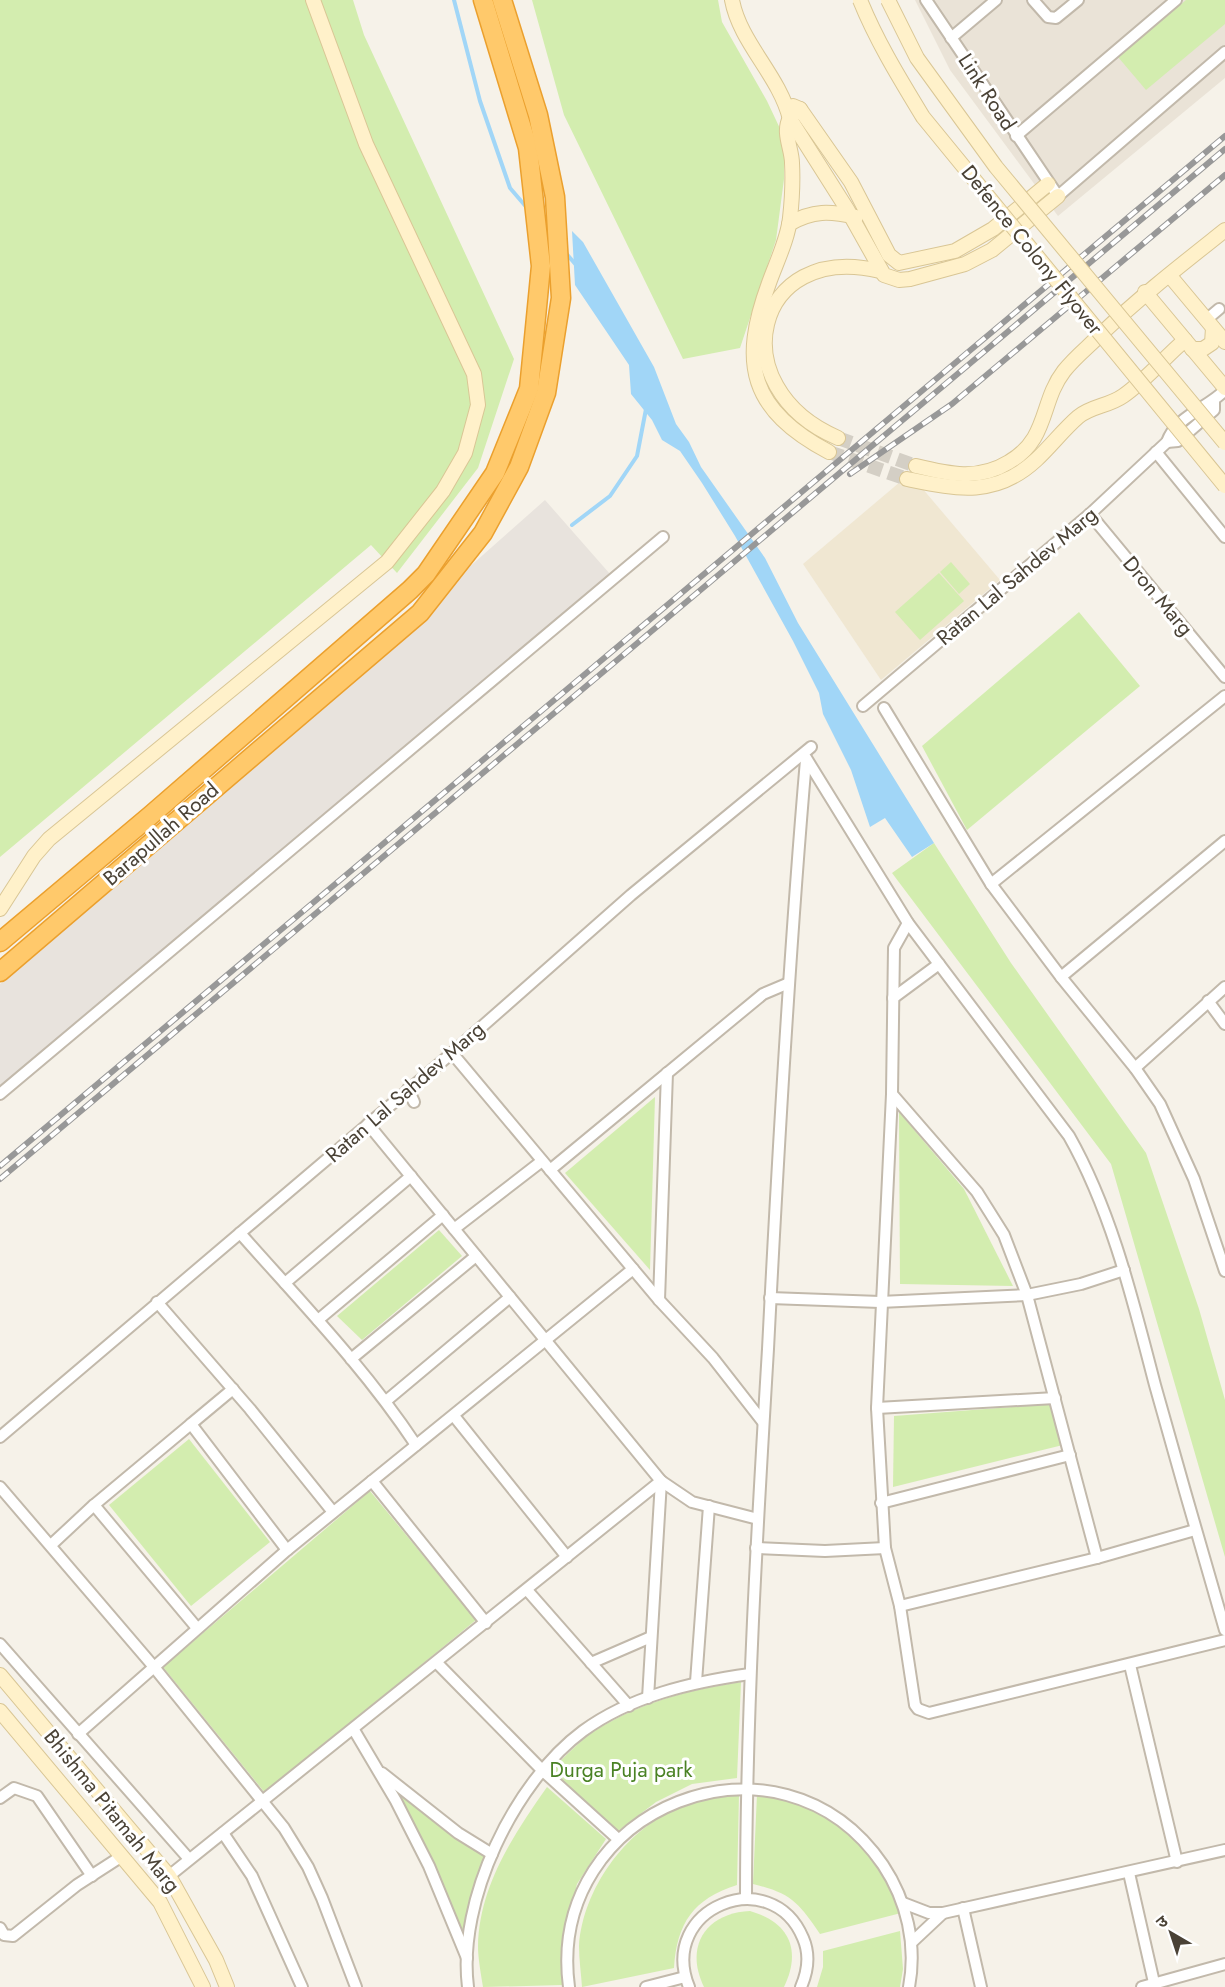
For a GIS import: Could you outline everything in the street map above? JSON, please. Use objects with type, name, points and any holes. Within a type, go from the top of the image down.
[{"type":"highway","name":"Barapullah Road","points":[[0,942],[307,681],[426,574],[495,473],[529,389],[541,266],[528,148],[483,0]]},
{"type":"highway","name":"Barapullah Road","points":[[0,972],[420,613],[483,533],[519,467],[546,393],[561,298],[555,197],[538,115],[502,0]]},
{"type":"street","points":[[0,909],[34,856],[49,839],[387,562],[443,491],[465,453],[478,405],[474,375],[366,144],[313,0]]},
{"type":"street","points":[[732,0],[735,18],[785,102],[851,182],[889,255],[899,263],[955,252],[976,240],[1048,184]]},
{"type":"street","name":"Defence Colony Flyover","points":[[860,0],[890,63],[923,117],[1225,486]]},
{"type":"street","name":"Defence Colony Flyover","points":[[888,0],[917,58],[989,159],[1225,443]]},
{"type":"street","name":"Link Road","points":[[926,0],[1058,196]]},
{"type":"street","points":[[951,38],[996,0]]},
{"type":"street","points":[[1033,0],[1048,17],[1056,18],[1078,0]]},
{"type":"street","points":[[1016,136],[1176,0]]},
{"type":"street","points":[[838,438],[819,429],[799,414],[773,382],[765,356],[765,331],[777,302],[791,286],[810,274],[834,266],[880,271],[899,280],[965,264],[992,250],[1225,52]]},
{"type":"street","points":[[795,114],[880,271]]},
{"type":"street","points":[[795,114],[786,132],[792,161],[789,224],[756,323],[753,340],[755,373],[765,399],[775,413],[801,436],[829,452]]},
{"type":"street","points":[[789,224],[818,212],[829,211],[872,221]]},
{"type":"street","points":[[916,466],[962,475],[984,472],[1011,461],[1032,442],[1039,431],[1054,388],[1064,370],[1146,292],[1225,230]]},
{"type":"street","points":[[1172,273],[1225,342]]},
{"type":"street","points":[[1146,292],[1225,389]]},
{"type":"street","points":[[1188,345],[1203,349],[1212,343],[1210,324],[1219,309]]},
{"type":"street","points":[[907,479],[956,489],[969,489],[996,484],[1014,477],[1035,461],[1079,416],[1110,404],[1125,395],[1188,345]]},
{"type":"street","name":"Ratan Lal Sahdev Marg","points":[[864,706],[1090,514],[1167,442],[1170,432],[1205,403],[1214,401],[1225,389]]},
{"type":"street","points":[[1156,452],[1225,537]]},
{"type":"street","name":"Dron Marg","points":[[1090,514],[1225,677]]},
{"type":"street","points":[[0,1094],[663,537]]},
{"type":"street","points":[[990,884],[1225,696]]},
{"type":"street","points":[[884,708],[990,884],[1060,977],[1135,1068],[1160,1104],[1194,1179],[1225,1271]]},
{"type":"street","name":"Ratan Lal Sahdev Marg","points":[[0,1437],[452,1053],[631,895],[812,747]]},
{"type":"street","points":[[746,1899],[750,1674],[756,1548],[789,983],[806,759],[908,923],[1069,1136],[1081,1157],[1124,1270],[1195,1530],[1225,1630]]},
{"type":"street","points":[[1060,977],[1225,841]]},
{"type":"street","points":[[908,923],[894,948],[892,1094],[880,1302],[877,1408],[885,1548],[900,1606],[915,1705],[918,1709],[930,1713],[1225,1640]]},
{"type":"street","points":[[894,998],[939,964]]},
{"type":"street","points":[[550,1170],[763,994],[789,983]]},
{"type":"street","points":[[1135,1068],[1225,987]]},
{"type":"street","points":[[1208,1001],[1225,1024]]},
{"type":"street","points":[[452,1053],[659,1300],[713,1358],[764,1422]]},
{"type":"street","points":[[659,1300],[667,1073]]},
{"type":"street","points":[[408,1089],[414,1102]]},
{"type":"street","points":[[892,1094],[977,1192],[1004,1235],[1027,1295],[1097,1558]]},
{"type":"street","points":[[368,1124],[662,1481],[692,1502],[758,1519]]},
{"type":"street","points":[[454,1229],[542,1161]]},
{"type":"street","points":[[285,1283],[411,1176]]},
{"type":"street","points":[[318,1320],[443,1215]]},
{"type":"street","points":[[240,1233],[318,1320],[386,1401],[416,1445]]},
{"type":"street","points":[[351,1359],[476,1256]]},
{"type":"street","points":[[203,1264],[211,1274]]},
{"type":"street","points":[[78,1734],[287,1550],[633,1269]]},
{"type":"street","points":[[770,1298],[880,1302],[1027,1295],[1124,1270]]},
{"type":"street","points":[[386,1401],[510,1297]]},
{"type":"street","points":[[157,1302],[233,1389],[333,1512]]},
{"type":"street","points":[[51,1545],[94,1505],[233,1389]]},
{"type":"street","points":[[877,1408],[1054,1398]]},
{"type":"street","points":[[453,1416],[567,1557]]},
{"type":"street","points":[[191,1424],[287,1550]]},
{"type":"street","points":[[881,1503],[1070,1455]]},
{"type":"street","points":[[372,1481],[486,1623]]},
{"type":"street","points":[[169,1876],[662,1481]]},
{"type":"street","points":[[648,1698],[662,1481]]},
{"type":"street","points":[[0,1487],[154,1667],[264,1801],[308,1867],[343,1947],[356,1987]]},
{"type":"street","points":[[94,1505],[197,1628]]},
{"type":"street","points":[[696,1682],[709,1506]]},
{"type":"street","points":[[900,1606],[1097,1558],[1195,1530]]},
{"type":"street","points":[[756,1548],[825,1551],[885,1548]]},
{"type":"street","points":[[527,1590],[629,1706]]},
{"type":"street","points":[[591,1663],[651,1637]]},
{"type":"street","points":[[0,1644],[189,1858]]},
{"type":"street","points":[[437,1663],[543,1772],[618,1839]]},
{"type":"street","points":[[1130,1665],[1177,1862]]},
{"type":"street","points":[[468,1987],[467,1958],[476,1899],[492,1854],[513,1815],[543,1772],[583,1731],[629,1706],[696,1682],[750,1674]]},
{"type":"street","name":"Bhishma Pitamah Marg","points":[[0,1675],[169,1876],[216,1960],[227,1987]]},
{"type":"street","name":"Bhishma Pitamah Marg","points":[[0,1711],[160,1902],[203,1987]]},
{"type":"street","points":[[354,1730],[429,1866],[467,1958]]},
{"type":"street","points":[[377,1769],[458,1833],[492,1854]]},
{"type":"street","points":[[0,1798],[14,1788],[37,1796],[92,1876]]},
{"type":"street","points":[[569,1987],[567,1948],[578,1901],[593,1872],[618,1839],[639,1821],[664,1806],[690,1796],[718,1790],[747,1789],[776,1792],[804,1801],[830,1814],[854,1831],[874,1852],[890,1876],[903,1903],[911,1943],[909,1987]]},
{"type":"street","points":[[223,1833],[252,1876],[302,1987]]},
{"type":"street","points":[[903,1903],[928,1913],[943,1913],[1225,1850]]},
{"type":"street","points":[[0,1928],[4,1935],[13,1936],[122,1856]]},
{"type":"street","points":[[1129,1873],[1154,1985]]},
{"type":"street","points":[[646,1987],[687,1982],[683,1952],[692,1928],[710,1910],[733,1900],[746,1899],[777,1907],[800,1930],[808,1962],[801,1987]]},
{"type":"street","points":[[963,1908],[981,1987]]},
{"type":"street","points":[[911,1943],[943,1913]]},
{"type":"street","points":[[1142,1987],[1225,1964]]},
{"type":"shaded area","points":[[915,0],[1225,0],[1225,78],[1058,216],[950,70]]},
{"type":"shaded area","points":[[900,482],[922,488],[1000,580],[881,680],[803,564]]},
{"type":"shaded area","points":[[545,500],[610,574],[0,1090],[0,984],[332,701],[325,695]]},
{"type":"green space","points":[[0,0],[353,0],[364,35],[514,359],[478,468],[397,573],[371,545],[0,857]]},
{"type":"green space","points":[[532,0],[718,0],[722,22],[767,101],[784,137],[784,179],[776,240],[740,348],[683,359],[564,115]]},
{"type":"green space","points":[[1186,0],[1225,0],[1225,24],[1146,90],[1118,57]]},
{"type":"green space","points":[[951,562],[970,584],[959,594],[940,572]]},
{"type":"green space","points":[[939,573],[964,601],[920,640],[895,612]]},
{"type":"green space","points":[[1079,612],[1140,686],[967,830],[922,746]]},
{"type":"green space","points":[[934,843],[1011,963],[1146,1153],[1199,1309],[1225,1400],[1225,1557],[1111,1164],[892,873]]},
{"type":"green space","points":[[655,1097],[650,1270],[565,1173]]},
{"type":"green space","points":[[899,1112],[964,1189],[1013,1286],[900,1284]]},
{"type":"green space","points":[[439,1230],[462,1256],[362,1340],[337,1316]]},
{"type":"green space","points":[[1051,1404],[1063,1445],[893,1487],[894,1416]]},
{"type":"green space","points":[[189,1439],[270,1542],[191,1606],[109,1505]]},
{"type":"green space","points":[[370,1491],[476,1620],[265,1793],[163,1667]]},
{"type":"green space","name":"Durga Puja park","points":[[741,1682],[737,1778],[692,1784],[656,1802],[618,1831],[551,1770],[590,1734],[613,1720],[666,1698]]},
{"type":"green space","points":[[547,1787],[606,1839],[577,1884],[565,1934],[563,1985],[483,1987],[478,1946],[485,1902],[500,1862],[522,1823]]},
{"type":"green space","points":[[397,1792],[485,1856],[463,1935],[421,1838]]},
{"type":"green space","points":[[757,1794],[798,1803],[816,1810],[848,1832],[874,1861],[894,1895],[901,1913],[820,1934],[806,1914],[793,1901],[777,1891],[753,1884]]},
{"type":"green space","points":[[739,1795],[737,1885],[709,1898],[690,1915],[679,1938],[674,1968],[582,1987],[579,1946],[582,1925],[598,1883],[610,1864],[624,1847],[657,1819],[692,1803]]},
{"type":"green space","points":[[750,1911],[774,1922],[783,1930],[788,1939],[792,1961],[784,1987],[704,1987],[698,1972],[697,1958],[698,1945],[703,1934],[721,1918]]},
{"type":"green space","points":[[900,1931],[903,1969],[900,1987],[817,1987],[823,1967],[823,1951]]},
{"type":"water","points":[[572,231],[583,242],[654,367],[676,424],[689,442],[701,467],[765,558],[798,623],[934,843],[912,857],[885,818],[870,827],[851,770],[823,714],[819,693],[793,641],[735,536],[702,483],[680,451],[662,440],[652,420],[631,394],[629,365],[575,285]]},
{"type":"waterway","points":[[454,0],[480,101],[510,188],[528,209]]},
{"type":"waterway","points":[[564,251],[577,266]]},
{"type":"waterway","points":[[572,525],[610,496],[637,456],[646,409]]},
{"type":"tunnel","points":[[838,438],[916,466]]},
{"type":"tunnel","points":[[829,452],[907,479]]},
{"type":"railway","points":[[0,1166],[1225,136]]},
{"type":"railway","points":[[0,1179],[1225,149]]},
{"type":"railway","points":[[850,474],[952,404],[1225,175]]}]
